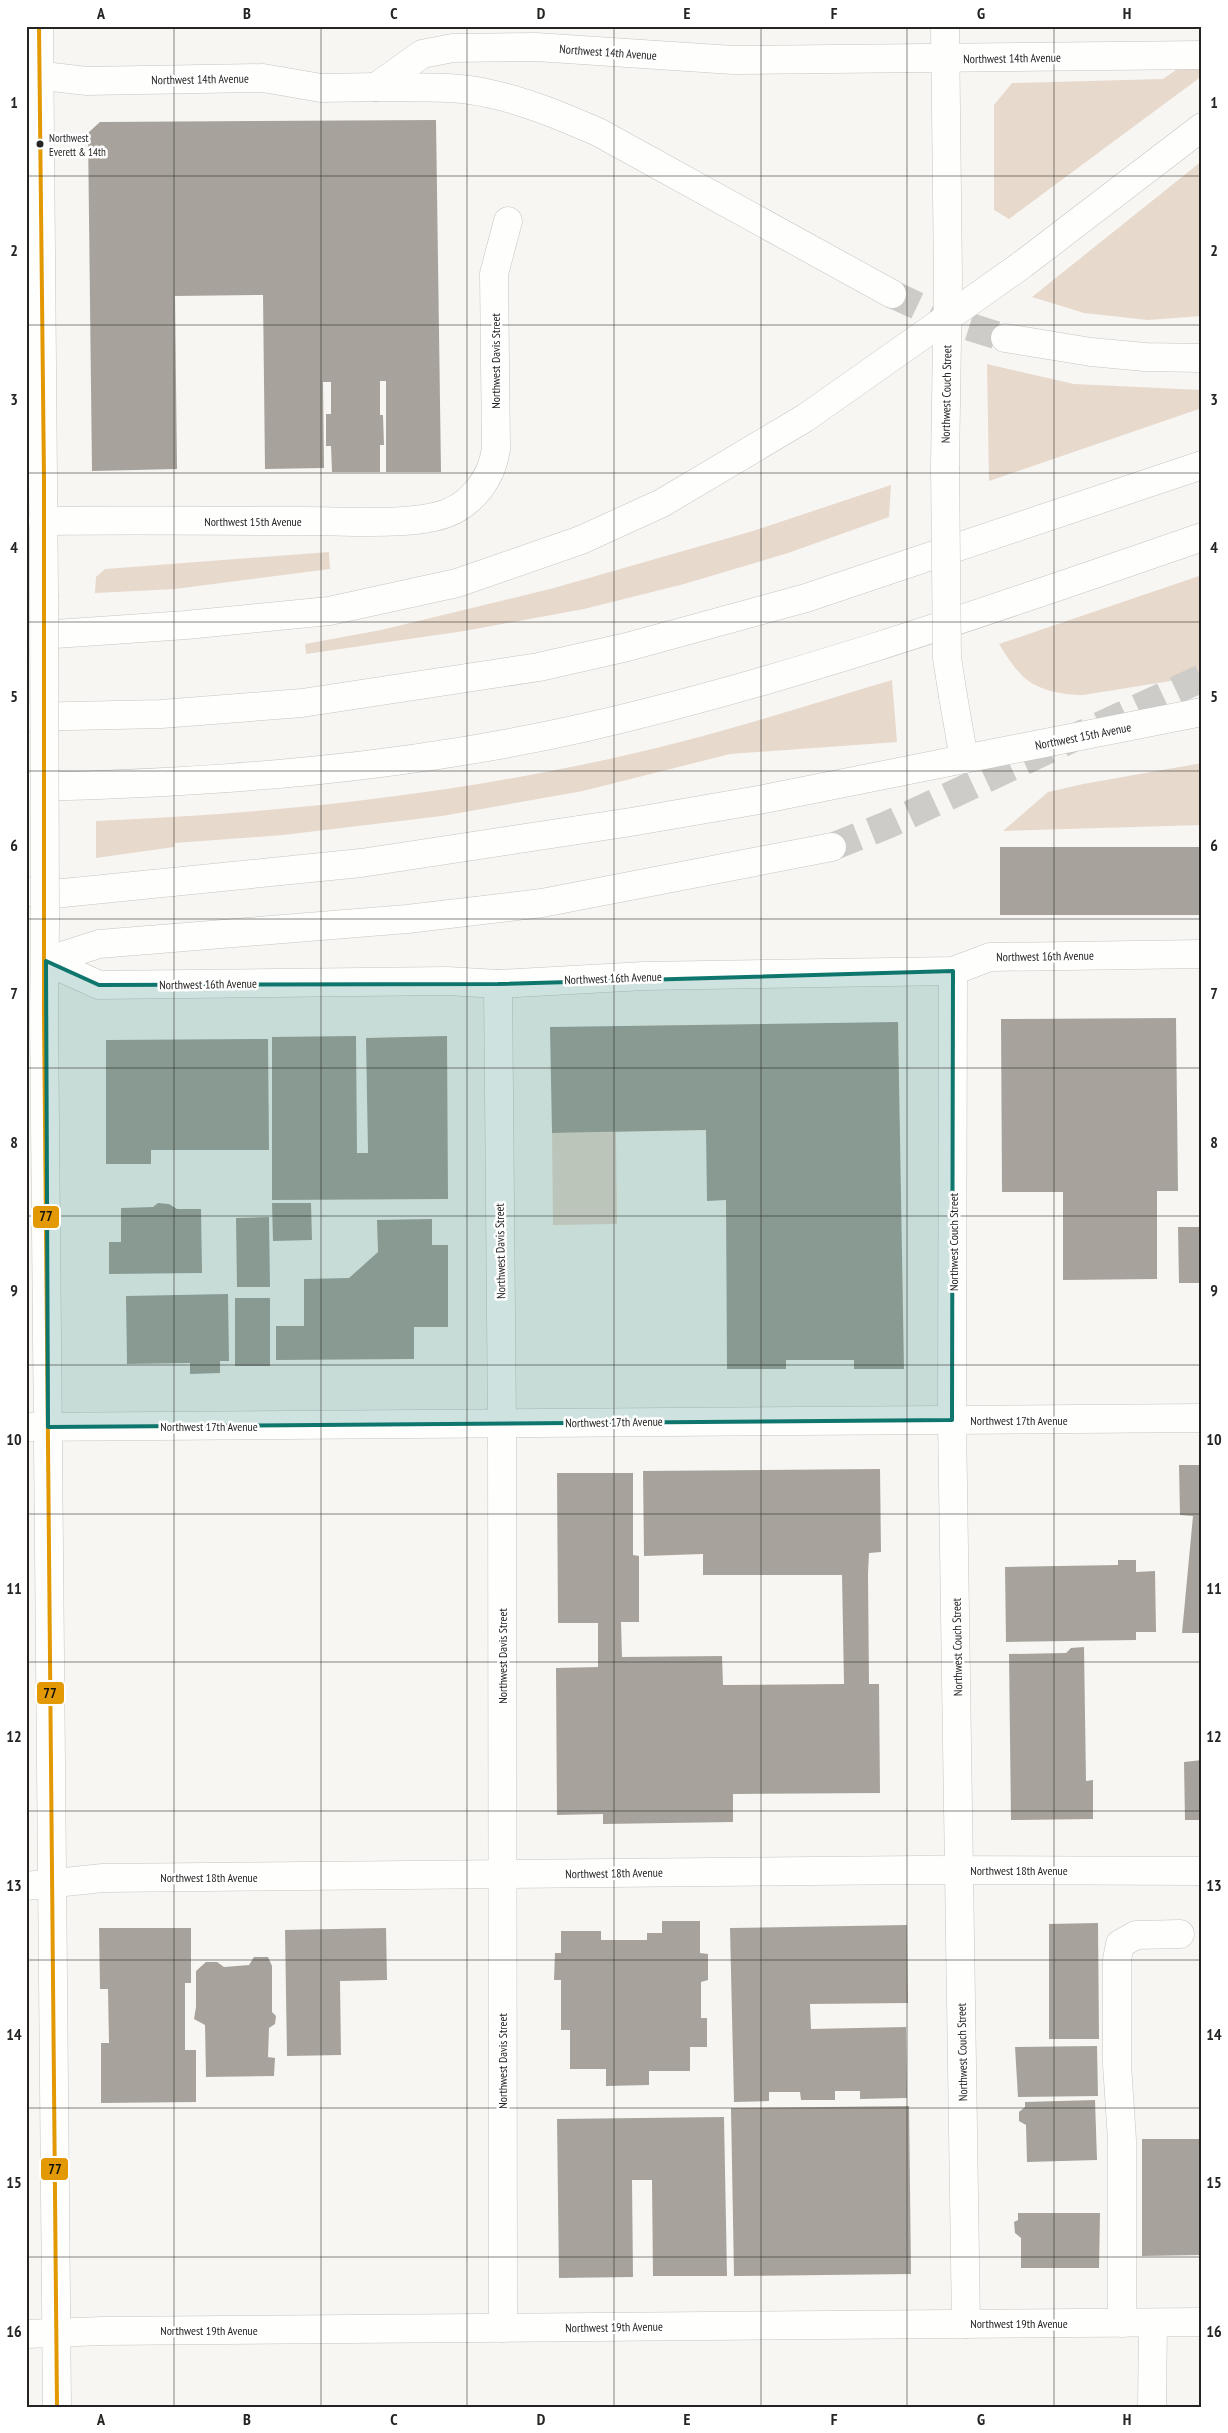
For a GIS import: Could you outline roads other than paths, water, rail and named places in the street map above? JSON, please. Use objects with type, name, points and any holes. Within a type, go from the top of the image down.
[{"type":"main road","points":[[39,26],[33,75],[35,521],[44,594],[45,921],[36,962],[44,1016],[37,1427],[39,1885],[57,2332],[57,2407]]},
{"type":"main road","name":"Northwest Couch Street","points":[[945,26],[947,649],[964,759]]},
{"type":"main road","name":"Northwest 14th Avenue","points":[[33,75],[87,81],[263,78],[321,88],[376,88],[422,54],[453,48],[491,37],[570,49],[733,60],[1202,55]]},
{"type":"main road","points":[[376,88],[453,88],[489,94],[561,116],[598,132],[892,294]]},
{"type":"main road","points":[[26,636],[186,625],[329,611],[457,583],[581,540],[662,503],[805,418],[1023,264],[1202,127]]},
{"type":"main road","name":"Northwest Davis Street","points":[[473,496],[484,483],[493,467],[496,449],[494,274],[508,221]]},
{"type":"main road","points":[[1006,338],[1091,352],[1145,357],[1202,358]]},
{"type":"main road","points":[[26,717],[160,714],[302,703],[539,667],[627,647],[806,598],[1202,465]]},
{"type":"main road","name":"Northwest 15th Avenue","points":[[35,521],[412,520],[434,517],[454,509],[473,496]]},
{"type":"main road","points":[[26,787],[127,785],[276,776],[422,758],[584,728],[734,691],[1022,599],[1202,537]]},
{"type":"main road","name":"Northwest 15th Avenue","points":[[26,892],[63,893],[361,863],[641,821],[764,799],[1202,712]]},
{"type":"main road","points":[[36,962],[99,944],[407,919],[542,903],[832,847]]},
{"type":"main road","name":"Northwest 16th Avenue","points":[[36,962],[99,985],[447,981],[498,984],[644,976],[952,971],[990,956],[1202,954]]},
{"type":"main road","name":"Northwest Couch Street","points":[[952,971],[952,1420],[966,2324]]},
{"type":"main road","name":"Northwest Davis Street","points":[[498,984],[502,1424],[503,2328]]},
{"type":"main road","name":"Northwest 17th Avenue","points":[[37,1427],[1202,1418]]},
{"type":"main road","name":"Northwest 18th Avenue","points":[[39,1885],[103,1878],[960,1870],[1202,1871]]},
{"type":"main road","points":[[1122,2323],[1122,2140],[1117,2064],[1117,1960],[1120,1944],[1136,1935],[1180,1934]]},
{"type":"main road","name":"Northwest 19th Avenue","points":[[26,2334],[57,2332],[1202,2322]]},
{"type":"main road","points":[[1152,2407],[1153,2323]]},
{"type":"tunnel","points":[[892,294],[945,319],[1005,338]]},
{"type":"tunnel","points":[[832,847],[887,825],[1202,678]]},
{"type":"place","name":"Northwest Everett & 14th","points":[[40,144]]}]
